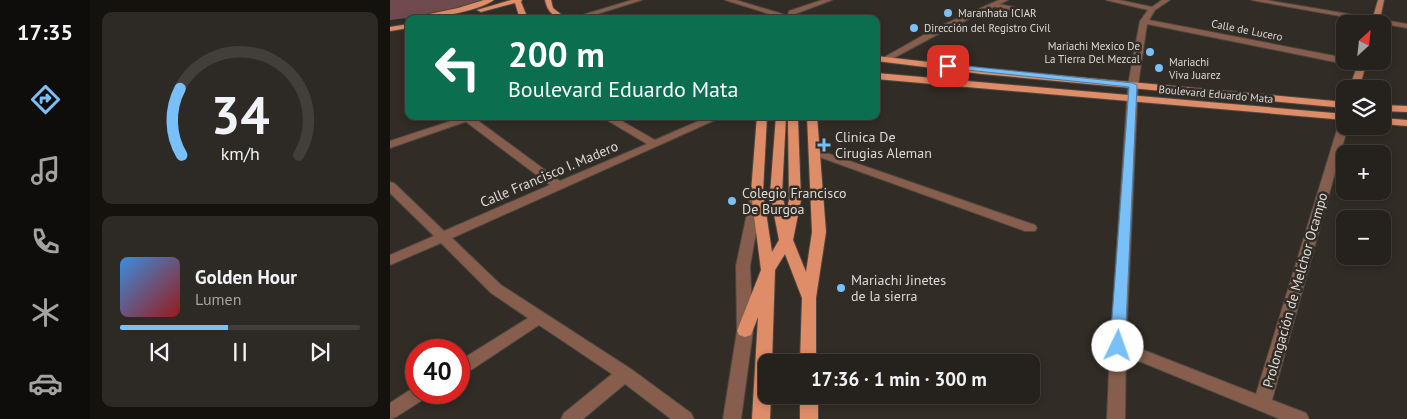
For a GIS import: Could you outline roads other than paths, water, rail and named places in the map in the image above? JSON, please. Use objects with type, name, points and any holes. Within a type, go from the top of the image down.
[{"type":"main road","points":[[431,15],[459,10],[491,0]]},
{"type":"main road","points":[[460,15],[518,0],[523,15]]},
{"type":"main road","points":[[548,0],[550,9],[558,15]]},
{"type":"main road","points":[[1377,15],[1381,0]]},
{"type":"main road","points":[[391,28],[405,21]]},
{"type":"main road","points":[[391,28],[405,26]]},
{"type":"main road","points":[[391,28],[405,30]]},
{"type":"main road","points":[[391,28],[405,33]]},
{"type":"main road","name":"Boulevard Eduardo Mata","points":[[880,60],[1336,104]]},
{"type":"main road","points":[[880,71],[890,70],[1030,80],[1092,81]]},
{"type":"main road","name":"Boulevard Eduardo Mata","points":[[880,77],[1336,117]]},
{"type":"main road","points":[[1391,109],[1407,110]]},
{"type":"main road","points":[[761,419],[768,270],[757,192],[762,120]]},
{"type":"main road","points":[[781,120],[776,194],[786,240],[809,298]]},
{"type":"main road","points":[[745,331],[768,270],[786,240],[795,200],[793,120]]},
{"type":"main road","points":[[808,354],[809,298],[819,232],[812,120]]},
{"type":"main road","points":[[1391,121],[1407,123]]},
{"type":"main road","points":[[809,404],[809,419]]},
{"type":"street","points":[[586,15],[639,0]]},
{"type":"street","points":[[728,0],[779,15]]},
{"type":"street","points":[[791,15],[828,0]]},
{"type":"street","points":[[880,60],[1005,0]]},
{"type":"street","points":[[1110,0],[1154,9]]},
{"type":"street","points":[[1116,419],[1118,346],[1133,85],[1144,21],[1154,9],[1166,0]]},
{"type":"street","points":[[1254,0],[1336,15]]},
{"type":"street","points":[[994,5],[1027,12]]},
{"type":"street","name":"Calle de Lucero","points":[[1144,21],[1336,59]]},
{"type":"street","points":[[1391,24],[1407,26]]},
{"type":"street","points":[[390,146],[467,120]]},
{"type":"street","points":[[476,120],[559,186]]},
{"type":"street","points":[[612,120],[654,144]]},
{"type":"street","name":"Calle Francisco I. Madero","points":[[390,260],[710,120]]},
{"type":"street","name":"Prolongación de Melchor Ocampo","points":[[1262,403],[1340,135]]},
{"type":"street","points":[[815,152],[1030,228]]},
{"type":"street","points":[[390,186],[496,289],[625,374],[685,419]]},
{"type":"street","points":[[732,419],[745,331],[743,266],[757,192]]},
{"type":"street","points":[[470,362],[539,318]]},
{"type":"street","points":[[1118,346],[1300,419]]},
{"type":"street","points":[[570,419],[625,374]]},
{"type":"street","points":[[390,412],[405,402]]},
{"type":"place","name":"Maranhata ICIAR","points":[[948,13]]},
{"type":"place","name":"Dirección del Registro Civil","points":[[914,28]]},
{"type":"place","name":"Mariachi Mexico De La Tierra Del Mezcal","points":[[1150,52]]},
{"type":"place","name":"Mariachi Viva Juarez","points":[[1159,68]]},
{"type":"place","name":"Clinica De Cirugias Aleman","points":[[824,145]]},
{"type":"place","name":"Colegio Francisco De Burgoa","points":[[732,201]]},
{"type":"place","name":"Mariachi Jinetes de la sierra","points":[[841,288]]}]
